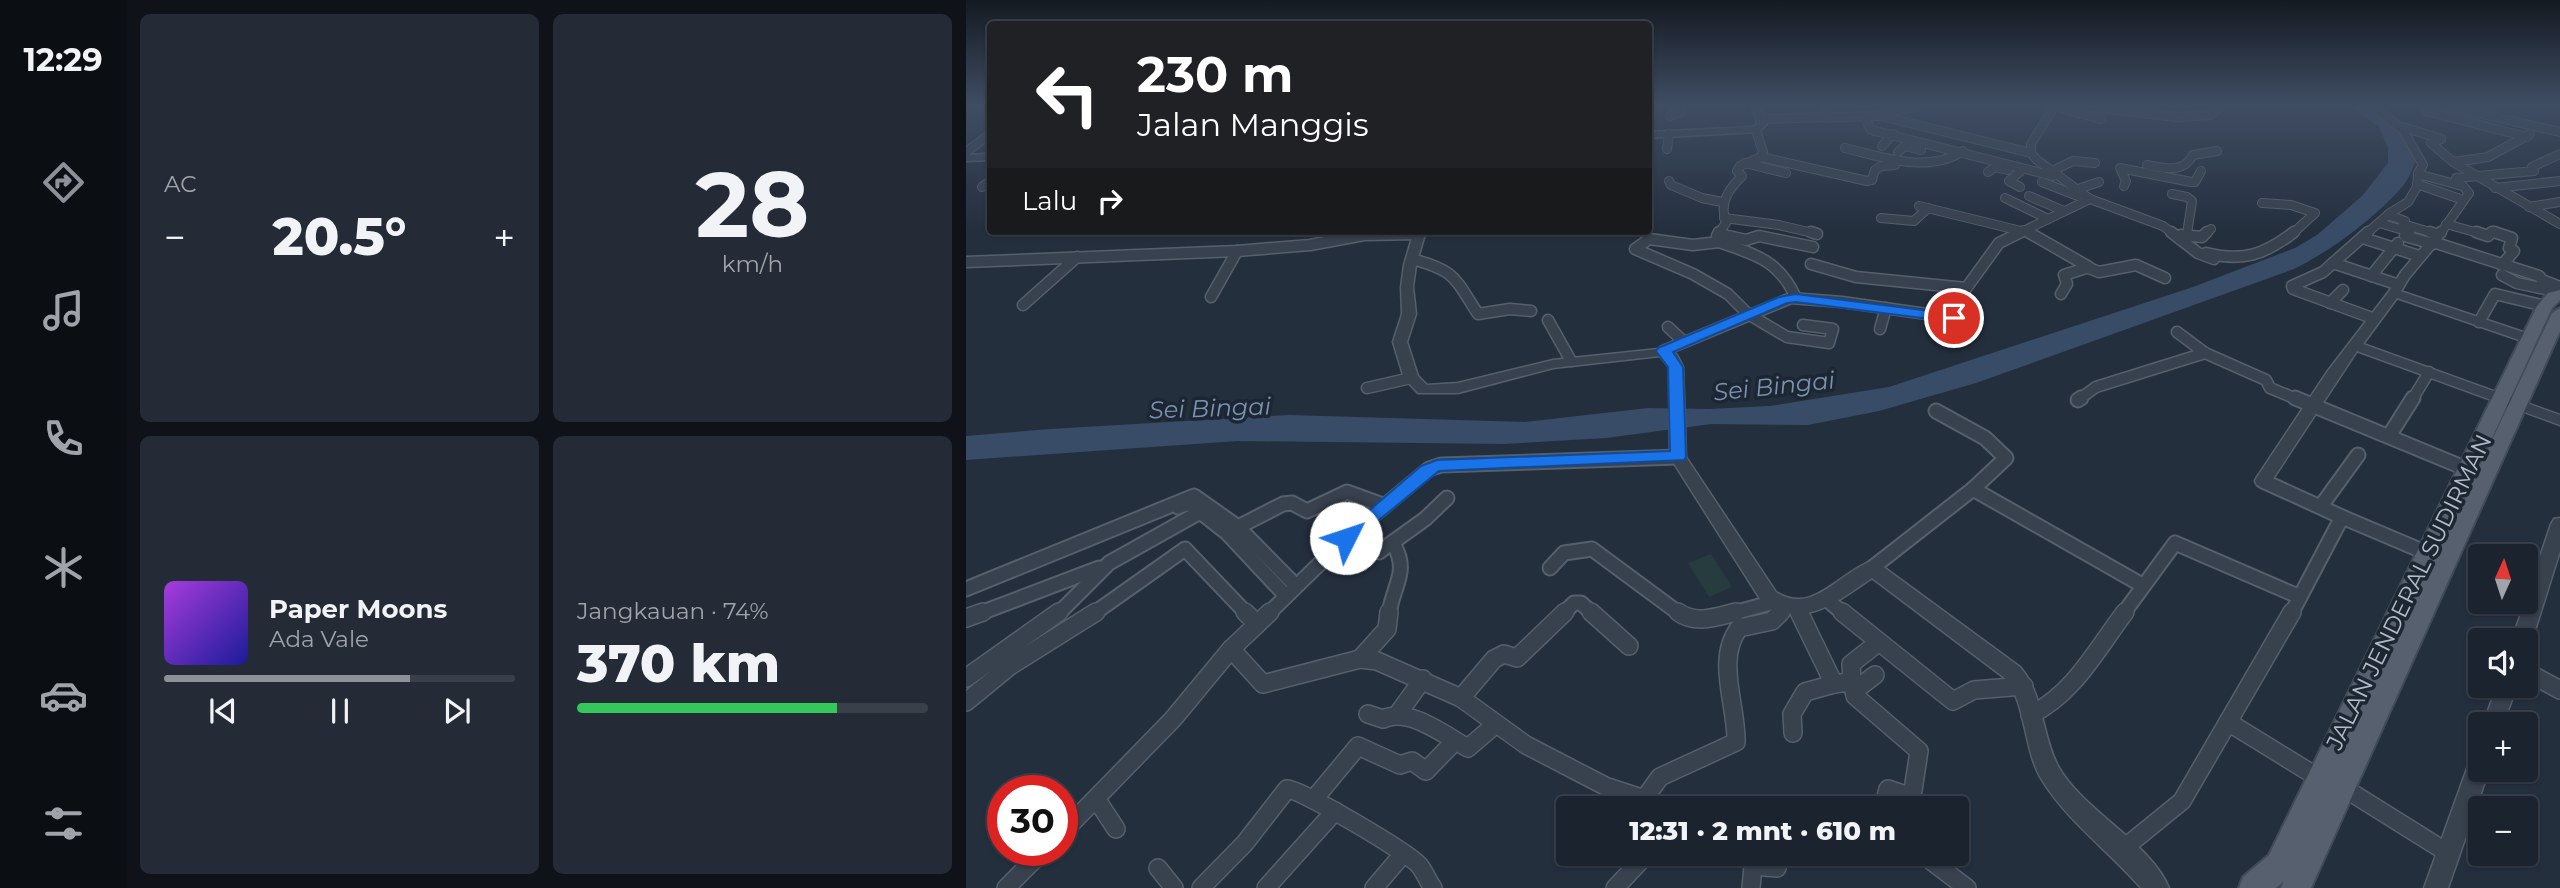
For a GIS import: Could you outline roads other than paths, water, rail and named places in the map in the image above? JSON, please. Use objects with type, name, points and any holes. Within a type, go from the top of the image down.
[{"type":"main road","name":"JALAN JENDERAL SUDIRMAN","points":[[2296,888],[2344,788],[2381,679],[2440,543],[2515,391],[2551,306]]},
{"type":"main road","name":"JALAN JENDERAL SUDIRMAN","points":[[2254,888],[2279,865],[2319,778],[2381,679]]},
{"type":"street","points":[[1760,146],[1761,157]]},
{"type":"street","points":[[1719,238],[1726,223],[1722,202],[1728,188],[1742,176],[1737,171],[1744,163],[1761,157],[1862,181],[1872,180],[1875,170],[1882,166],[1895,165],[1889,154],[1890,146]]},
{"type":"street","points":[[1905,146],[1897,150],[1942,161]]},
{"type":"street","points":[[1909,146],[1959,155]]},
{"type":"street","points":[[1932,146],[2021,171]]},
{"type":"street","points":[[2005,146],[2031,153],[2087,197],[2182,235],[2202,237],[2211,229]]},
{"type":"street","points":[[2031,146],[2031,153]]},
{"type":"street","points":[[2415,146],[2429,189]]},
{"type":"street","points":[[2435,146],[2453,162],[2560,224]]},
{"type":"street","points":[[2453,162],[2488,157],[2509,146]]},
{"type":"street","points":[[1845,148],[1889,154],[1916,163],[1942,161],[1959,155]]},
{"type":"street","points":[[2137,171],[2142,164],[2183,168],[2189,165],[2193,155],[2217,151]]},
{"type":"street","points":[[2458,188],[2456,178],[2534,171],[2532,167],[2560,154]]},
{"type":"street","points":[[966,158],[987,157]]},
{"type":"street","points":[[1988,172],[1996,167],[2055,173],[2073,161],[2095,163]]},
{"type":"street","points":[[1744,163],[1787,173]]},
{"type":"street","points":[[2124,186],[2126,181],[2120,168],[2194,182]]},
{"type":"street","points":[[2020,187],[2009,181],[2021,171]]},
{"type":"street","points":[[2182,235],[2192,201],[2176,195],[2191,188],[2201,171]]},
{"type":"street","points":[[1669,181],[1671,185],[1702,198],[1722,202]]},
{"type":"street","points":[[2495,188],[2560,181]]},
{"type":"street","points":[[2042,182],[2075,196],[2087,197]]},
{"type":"street","points":[[2075,190],[2092,182],[2099,182]]},
{"type":"street","points":[[982,187],[987,183]]},
{"type":"street","points":[[2375,319],[2292,289],[2292,286],[2323,272],[2363,238],[2383,227],[2388,215],[2429,189],[2458,188],[2469,193],[2419,256],[2375,319],[2353,345],[2263,481],[2343,517],[2440,543]]},
{"type":"street","points":[[2429,189],[2463,200]]},
{"type":"street","points":[[2029,196],[2064,211]]},
{"type":"street","points":[[1418,235],[1407,287],[1409,314],[1401,342],[1411,378],[1423,390],[1444,390],[1572,361],[1663,351],[1748,314],[1796,298],[1954,318],[1966,288],[1999,243],[2087,197]]},
{"type":"street","points":[[2005,198],[2048,219]]},
{"type":"street","points":[[2529,207],[2560,202]]},
{"type":"street","points":[[2193,249],[2227,258],[2241,257],[2286,238],[2315,213],[2291,205],[2262,203]]},
{"type":"street","points":[[1881,218],[1914,222],[1924,207],[2023,230],[2099,272],[2136,265],[2165,278]]},
{"type":"street","points":[[2388,215],[2405,220],[2403,224],[2434,240],[2471,252],[2468,254],[2502,270],[2551,306]]},
{"type":"street","points":[[1724,218],[1818,234]]},
{"type":"street","points":[[2446,224],[2488,236],[2492,232],[2512,238],[2508,242],[2512,245],[2509,248],[2514,251],[2502,270]]},
{"type":"street","points":[[2371,276],[2410,232],[2383,227]]},
{"type":"street","points":[[966,262],[1237,251],[1310,245],[1364,235]]},
{"type":"street","points":[[2182,235],[2193,249],[2214,259]]},
{"type":"street","points":[[1803,325],[1832,328],[1829,344],[1787,337],[1748,314],[1728,294],[1693,274],[1635,249],[1649,239],[1693,245],[1719,238],[1746,240],[1759,236],[1813,247]]},
{"type":"street","points":[[1719,238],[1783,270],[1796,298]]},
{"type":"street","points":[[2363,238],[2400,242],[2434,240]]},
{"type":"street","points":[[2400,242],[2419,256]]},
{"type":"street","points":[[1211,297],[1237,251]]},
{"type":"street","points":[[1023,304],[1077,257]]},
{"type":"street","points":[[1412,259],[1437,266],[1453,275],[1478,314],[1510,309],[1531,312]]},
{"type":"street","points":[[2333,263],[2371,276],[2479,322],[2551,306]]},
{"type":"street","points":[[1811,264],[1856,277],[1966,288]]},
{"type":"street","points":[[2061,294],[2067,284],[2064,275],[2089,268]]},
{"type":"street","points":[[2330,303],[2343,290]]},
{"type":"street","points":[[2479,322],[2495,294],[2551,306]]},
{"type":"street","points":[[1880,329],[1886,308]]},
{"type":"street","points":[[1548,320],[1572,361]]},
{"type":"street","points":[[1668,327],[1683,341]]},
{"type":"street","points":[[2177,332],[2205,352],[2266,380],[2270,388],[2389,436],[2479,460]]},
{"type":"street","points":[[2353,345],[2429,372],[2515,391],[2560,420]]},
{"type":"street","points":[[1663,351],[1672,358],[1676,367],[1678,453],[1846,686],[1919,751],[1912,796]]},
{"type":"street","points":[[2078,400],[2096,387],[2205,352]]},
{"type":"street","points":[[2389,436],[2429,372]]},
{"type":"street","points":[[1367,388],[1411,378]]},
{"type":"street","points":[[1550,568],[1564,554],[1592,549],[1686,618],[1705,620],[1786,606],[1809,607],[1872,568],[1973,489],[2006,458],[1994,444],[1936,411]]},
{"type":"street","points":[[1078,818],[1173,719],[1231,649],[1346,538],[1429,468],[1441,465],[1678,453]]},
{"type":"street","points":[[2321,506],[2358,455]]},
{"type":"street","points":[[1973,489],[2142,585]]},
{"type":"street","points":[[1238,527],[1283,504],[1292,503],[1307,511],[1347,492],[1383,505]]},
{"type":"street","points":[[1346,538],[1375,551],[1385,549],[1425,519],[1447,498]]},
{"type":"street","points":[[966,589],[1182,499],[1238,527],[1291,591]]},
{"type":"street","points":[[966,678],[1054,617],[1109,564],[1194,504]]},
{"type":"street","points":[[1194,504],[1291,591]]},
{"type":"street","points":[[966,596],[1194,504]]},
{"type":"street","points":[[2123,849],[2182,801],[2343,517]]},
{"type":"street","points":[[2526,628],[2560,525]]},
{"type":"street","points":[[1360,659],[1387,629],[1390,605],[1401,576],[1399,550],[1393,543]]},
{"type":"street","points":[[2030,715],[2051,705],[2073,682],[2175,543],[2300,597]]},
{"type":"street","points":[[966,702],[1010,666],[1080,623],[1185,549],[1257,624]]},
{"type":"street","points":[[966,618],[1109,564]]},
{"type":"street","points":[[1872,568],[2012,673],[2024,686],[2030,715],[2049,772],[2085,814],[2123,849],[2157,888]]},
{"type":"street","points":[[1825,598],[1952,701],[1974,691],[2024,686]]},
{"type":"street","points":[[1461,698],[1494,659],[1504,654],[1517,658],[1574,603],[1581,603],[1629,646]]},
{"type":"street","points":[[1645,796],[1649,786],[1677,767],[1737,742],[1728,667],[1730,642],[1739,628],[1772,621],[1786,606]]},
{"type":"street","points":[[1846,686],[1852,681],[1851,664],[1880,642]]},
{"type":"street","points":[[1231,649],[1263,684],[1360,659],[1377,661],[1461,698],[1526,745],[1605,786],[1635,796]]},
{"type":"street","points":[[1793,733],[1792,715],[1805,692],[1846,686],[1875,675]]},
{"type":"street","points":[[2538,678],[2560,690]]},
{"type":"street","points":[[1397,715],[1423,679]]},
{"type":"street","points":[[1368,714],[1383,719],[1397,715],[1410,717],[1468,748],[1496,724]]},
{"type":"street","points":[[2228,722],[2319,778]]},
{"type":"street","points":[[1314,799],[1358,746],[1400,765],[1412,761],[1426,771],[1455,741]]},
{"type":"street","points":[[2436,888],[2473,782]]},
{"type":"street","points":[[2344,788],[2448,853]]},
{"type":"street","points":[[1201,888],[1245,843],[1287,789],[1295,789],[1335,811],[1418,864],[1433,888]]},
{"type":"street","points":[[1886,796],[1888,789],[1909,796]]},
{"type":"street","points":[[1097,800],[1116,829]]},
{"type":"street","points":[[1266,888],[1335,811]]},
{"type":"street","points":[[1374,888],[1403,854]]},
{"type":"street","points":[[1006,888],[1028,866]]},
{"type":"street","points":[[1615,888],[1636,866]]},
{"type":"street","points":[[1751,888],[1753,866],[1777,866]]},
{"type":"street","points":[[1938,866],[1967,888]]},
{"type":"street","points":[[1158,868],[1174,888]]},
{"type":"water","name":"Sei Bingai","points":[[2409,146],[2417,158],[2402,187],[2352,233],[2294,269],[1976,383],[1879,411],[1808,425],[1711,424],[1606,438],[1503,444],[1237,441],[966,460],[966,436],[1050,429],[1289,415],[1525,422],[1648,408],[1770,406],[1889,387],[2193,287],[2295,248],[2317,235],[2362,196],[2388,163],[2388,148]]}]
